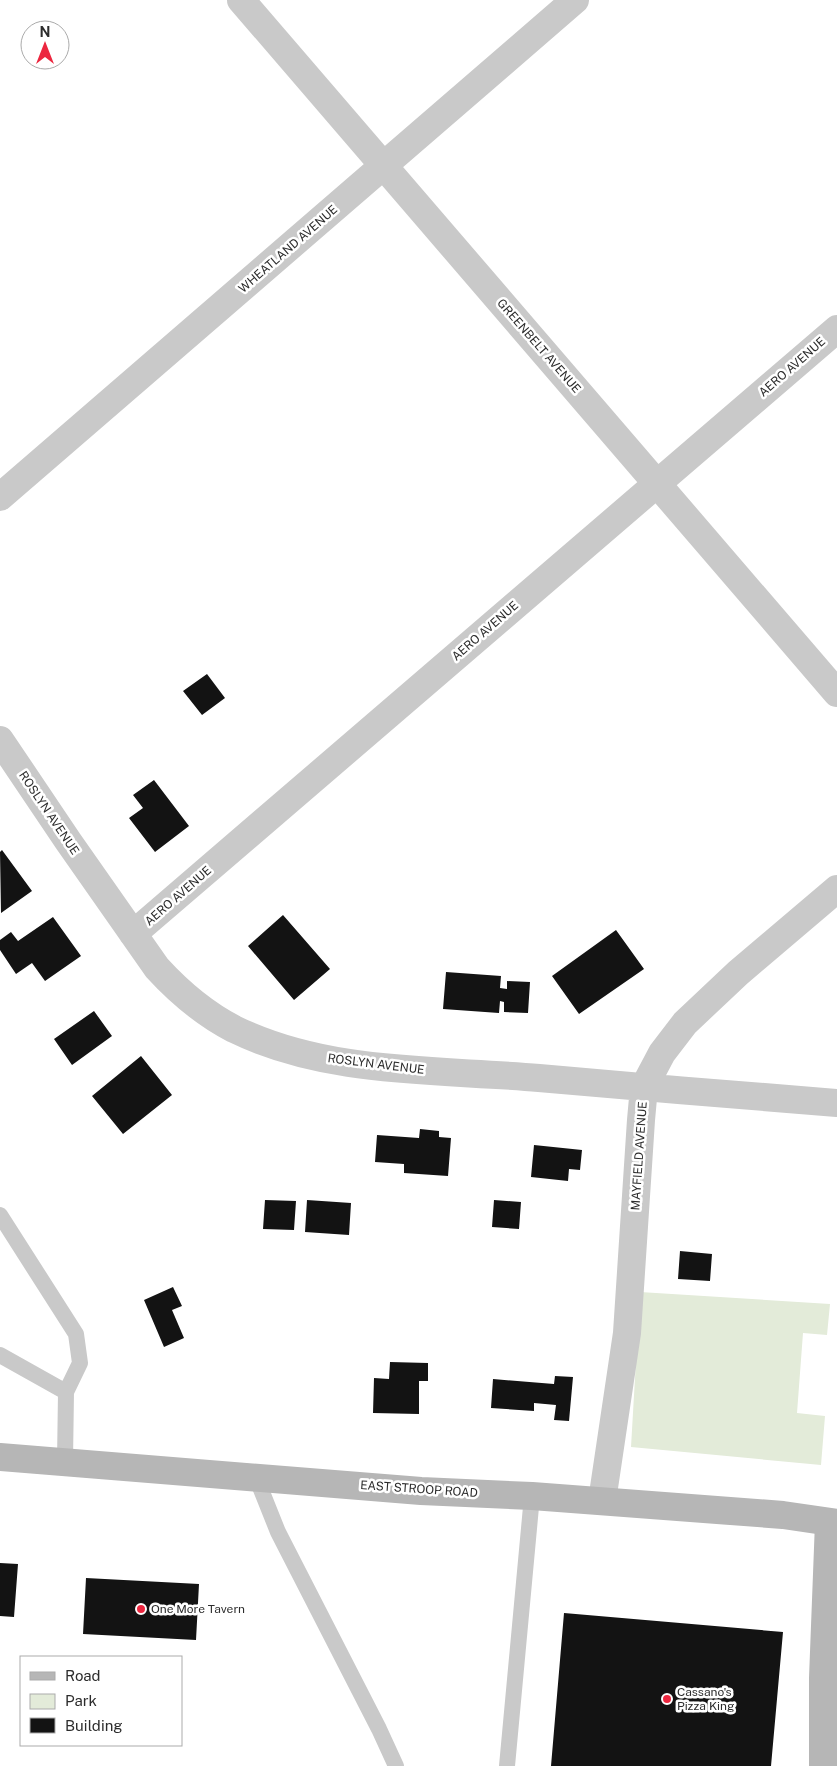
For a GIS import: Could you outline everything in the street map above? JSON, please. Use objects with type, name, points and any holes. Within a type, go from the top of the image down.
[{"type":"main road","name":"EAST STROOP ROAD","points":[[0,1457],[421,1491],[532,1496],[783,1515],[833,1523]]},
{"type":"main road","points":[[823,1766],[830,1678],[833,1523]]},
{"type":"street","name":"GREENBELT AVENUE","points":[[241,0],[837,692]]},
{"type":"street","name":"WHEATLAND AVENUE","points":[[0,497],[575,0]]},
{"type":"street","name":"AERO AVENUE","points":[[133,934],[837,329]]},
{"type":"street","name":"ROSLYN AVENUE","points":[[0,740],[157,968],[200,1007],[234,1028],[272,1044],[325,1059],[381,1067],[837,1103]]},
{"type":"street","name":"MAYFIELD AVENUE","points":[[602,1501],[627,1333],[644,1088],[662,1053],[685,1023],[738,973],[837,889]]},
{"type":"lane","points":[[0,1215],[76,1334],[80,1363],[66,1392],[65,1461]]},
{"type":"lane","points":[[0,1355],[66,1392]]},
{"type":"lane","points":[[256,1477],[278,1532],[396,1766]]},
{"type":"lane","points":[[507,1766],[532,1496]]},
{"type":"green space","points":[[640,1292],[830,1304],[827,1335],[803,1333],[797,1413],[825,1416],[821,1465],[631,1447]]},
{"type":"building","points":[[207,674],[225,698],[202,715],[183,691]]},
{"type":"building","points":[[154,780],[189,826],[155,852],[129,818],[143,808],[133,795]]},
{"type":"building","points":[[2,850],[32,891],[1,913],[0,852]]},
{"type":"building","points":[[283,915],[330,969],[294,1000],[248,946]]},
{"type":"building","points":[[53,917],[81,956],[45,981],[32,963],[16,974],[0,950],[0,940],[11,932],[18,941]]},
{"type":"building","points":[[616,930],[644,969],[579,1014],[552,976]]},
{"type":"building","points":[[446,972],[501,976],[500,988],[507,989],[507,981],[530,982],[528,1013],[504,1012],[504,1002],[500,1001],[499,1013],[443,1009]]},
{"type":"building","points":[[94,1011],[112,1036],[72,1065],[54,1039]]},
{"type":"building","points":[[141,1056],[172,1095],[123,1134],[92,1096]]},
{"type":"building","points":[[420,1129],[439,1131],[439,1137],[451,1138],[448,1176],[404,1173],[404,1164],[375,1162],[377,1135],[419,1138]]},
{"type":"building","points":[[534,1145],[582,1150],[580,1170],[569,1169],[568,1181],[531,1177]]},
{"type":"building","points":[[265,1200],[296,1201],[294,1230],[263,1229]]},
{"type":"building","points":[[307,1200],[351,1203],[349,1235],[305,1232]]},
{"type":"building","points":[[494,1200],[521,1202],[519,1229],[492,1227]]},
{"type":"building","points":[[680,1251],[712,1254],[710,1281],[678,1279]]},
{"type":"building","points":[[173,1287],[182,1306],[172,1310],[184,1338],[164,1347],[144,1300]]},
{"type":"building","points":[[390,1362],[428,1363],[428,1381],[419,1381],[419,1414],[373,1413],[374,1378],[389,1379]]},
{"type":"building","points":[[555,1376],[573,1377],[569,1421],[554,1420],[556,1405],[534,1403],[534,1411],[491,1408],[493,1379],[554,1384]]},
{"type":"building","points":[[0,1563],[18,1564],[14,1617],[0,1616]]},
{"type":"building","name":"One More Tavern","points":[[86,1578],[199,1584],[196,1640],[83,1634]]},
{"type":"building","name":"Cassano's Pizza King","points":[[564,1613],[783,1632],[771,1766],[551,1766]]},
{"type":"place","name":"One More Tavern","points":[[141,1609]]},
{"type":"place","name":"Cassano's Pizza King","points":[[667,1699]]}]
